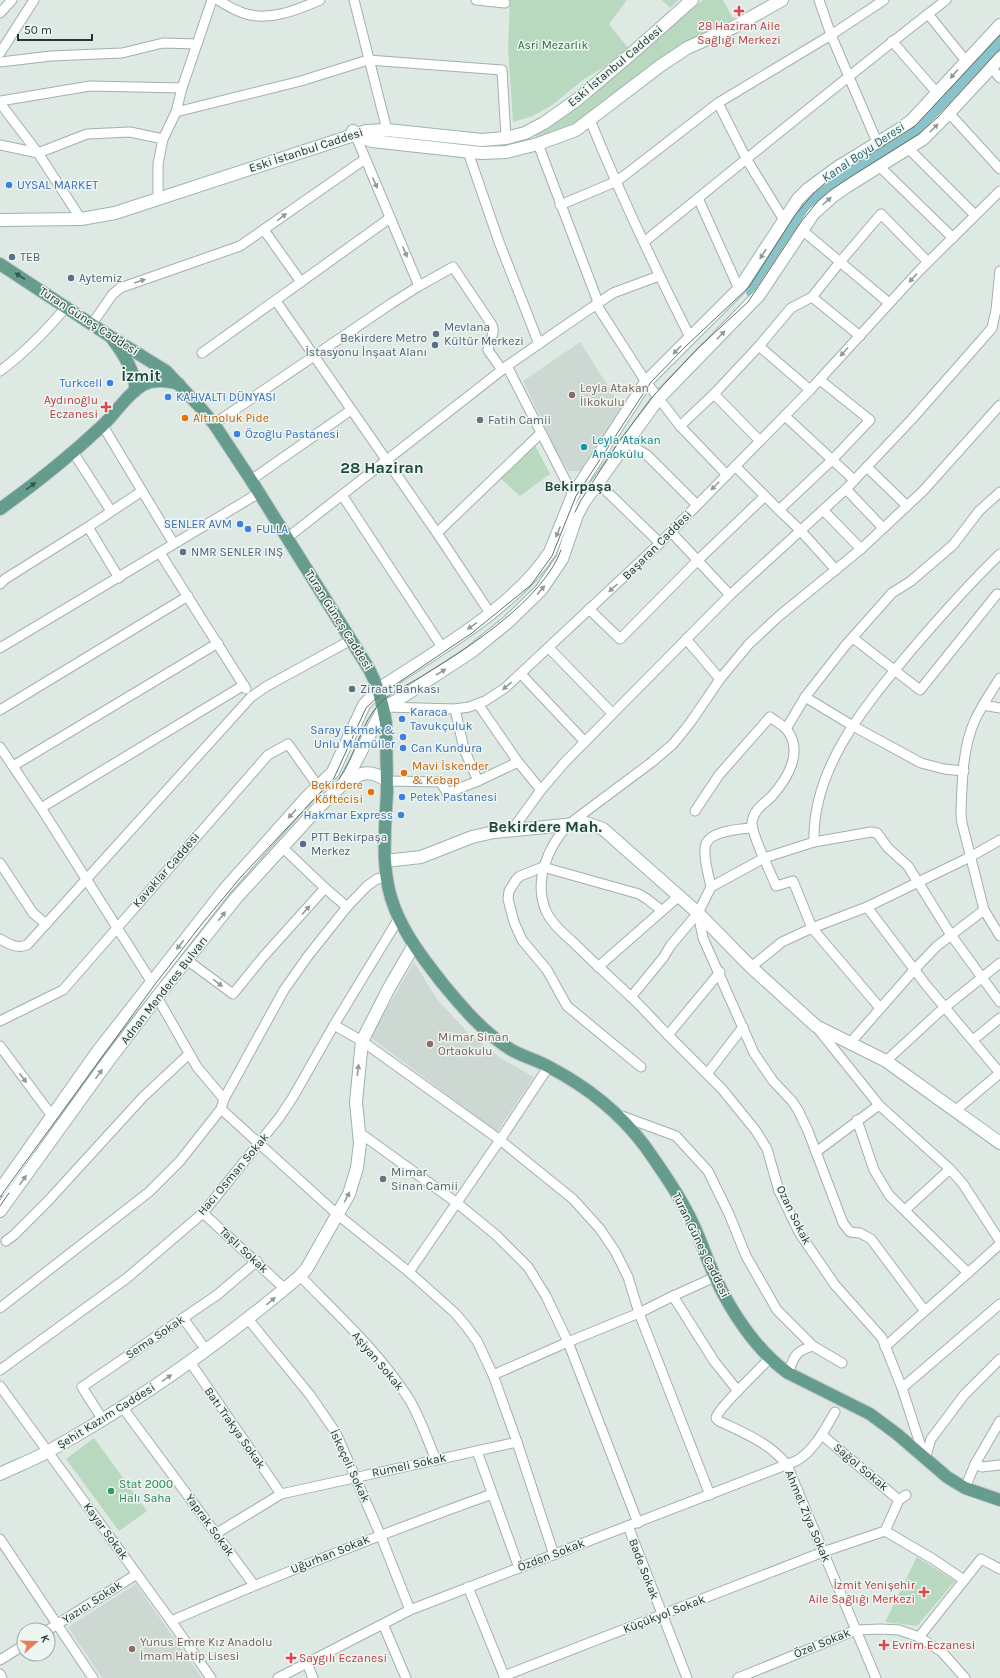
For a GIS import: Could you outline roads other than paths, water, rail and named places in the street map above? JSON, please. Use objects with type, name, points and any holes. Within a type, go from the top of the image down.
[{"type":"main road","name":"Eski İstanbul Caddesi","points":[[506,136],[538,122],[588,85],[686,0]]},
{"type":"main road","name":"Eski İstanbul Caddesi","points":[[0,220],[79,216],[108,207],[158,196],[353,131],[375,130],[394,123],[445,132],[506,136],[531,130],[562,111],[630,55],[692,0]]},
{"type":"main road","points":[[353,131],[372,141],[468,152],[506,152],[538,144],[567,134],[590,120],[678,54],[734,27],[782,0]]},
{"type":"main road","name":"Adnan Menderes Bulvarı","points":[[0,1190],[98,1051],[151,981],[225,889],[318,786],[333,772],[364,705],[378,689],[490,613],[522,585],[545,560],[573,495],[646,382],[739,289],[798,199],[814,184],[912,120],[1000,25]]},
{"type":"main road","points":[[384,707],[396,701],[471,652],[508,622],[541,590],[558,567],[577,515],[584,502],[658,399],[759,295],[813,214],[833,196],[923,139],[1000,58]]},
{"type":"main road","name":"Eski İstanbul Caddesi","points":[[0,212],[79,216]]},
{"type":"main road","name":"Turan Güneş Caddesi","points":[[0,264],[67,306],[110,337],[161,367],[179,384],[214,424],[251,480],[369,668],[384,707],[386,723],[387,782],[385,861],[391,900],[414,945],[460,1005],[484,1030],[512,1050],[548,1066],[585,1088],[617,1114],[642,1143],[673,1186],[696,1229],[715,1277],[738,1316],[770,1358],[788,1373],[870,1414],[897,1434],[947,1477],[965,1488],[1000,1500]]},
{"type":"main road","points":[[110,337],[118,346],[129,368],[135,386],[135,392]]},
{"type":"main road","points":[[0,509],[38,481],[73,452],[103,426],[142,386],[154,382],[167,381],[179,384]]},
{"type":"main road","name":"Adnan Menderes Bulvarı","points":[[0,1211],[109,1060],[236,898],[318,808],[345,782],[384,707]]},
{"type":"main road","points":[[333,772],[345,782],[355,776],[365,773],[373,773],[387,782]]},
{"type":"main road","points":[[385,861],[421,857],[482,834],[586,823],[603,829],[698,913],[751,967],[816,1026],[886,1061],[998,1138]]},
{"type":"main road","points":[[362,1041],[382,1001],[414,945]]},
{"type":"main road","points":[[151,981],[157,997]]},
{"type":"main road","name":"Şehit Kazım Caddesi","points":[[0,1474],[48,1452],[123,1408],[248,1320],[300,1276],[315,1256],[338,1215],[354,1182],[360,1154],[360,1133],[356,1102],[362,1041]]},
{"type":"street","points":[[0,13],[12,0]]},
{"type":"street","points":[[0,52],[34,0]]},
{"type":"street","points":[[158,196],[158,164],[163,139],[176,112],[182,88],[212,0]]},
{"type":"street","points":[[218,0],[234,10],[244,14],[261,16],[296,10],[320,0]]},
{"type":"street","points":[[354,0],[386,127]]},
{"type":"street","points":[[476,0],[505,3]]},
{"type":"street","points":[[819,0],[832,35],[878,142]]},
{"type":"street","points":[[560,205],[615,182],[718,103],[832,35],[884,0]]},
{"type":"street","points":[[644,242],[850,77],[892,41],[946,0]]},
{"type":"street","points":[[928,14],[966,60]]},
{"type":"street","points":[[892,41],[937,93]]},
{"type":"street","points":[[0,62],[50,56],[122,53],[163,43],[197,44]]},
{"type":"street","points":[[176,112],[301,81],[368,60],[502,70],[506,136]]},
{"type":"street","points":[[990,67],[1000,78]]},
{"type":"street","points":[[79,216],[38,153],[0,102],[90,86],[182,88]]},
{"type":"street","points":[[718,103],[747,160],[784,220]]},
{"type":"street","points":[[949,113],[1000,169]]},
{"type":"street","points":[[590,120],[615,182],[659,276],[690,337]]},
{"type":"street","points":[[353,131],[419,286]]},
{"type":"street","points":[[0,145],[38,153],[87,134],[130,132],[163,139]]},
{"type":"street","points":[[538,144],[597,303],[658,399],[680,426],[727,475]]},
{"type":"street","points":[[909,149],[974,215]]},
{"type":"street","points":[[468,152],[499,242],[539,344]]},
{"type":"street","points":[[92,324],[112,295],[120,288],[230,250],[250,240],[365,159]]},
{"type":"street","points":[[879,166],[952,238]]},
{"type":"street","name":"Başaran Caddesi","points":[[384,707],[469,707],[493,696],[521,674],[671,532],[820,380],[928,262],[1000,191]]},
{"type":"street","points":[[698,198],[739,289]]},
{"type":"street","points":[[680,426],[714,394],[759,346],[791,308],[812,297],[881,214],[928,262]]},
{"type":"street","points":[[202,353],[390,218]]},
{"type":"street","points":[[264,230],[301,282]]},
{"type":"street","points":[[802,230],[889,303]]},
{"type":"street","points":[[214,424],[419,286],[453,267],[492,325],[494,332],[488,350],[505,368],[573,495]]},
{"type":"street","points":[[512,830],[541,790],[612,713],[730,595],[846,489],[992,328],[996,310],[1000,271]]},
{"type":"street","points":[[287,538],[505,368],[597,303],[619,291],[659,276]]},
{"type":"street","points":[[812,297],[860,336]]},
{"type":"street","points":[[276,301],[437,533],[490,613]]},
{"type":"street","points":[[0,371],[20,356],[44,334],[67,306]]},
{"type":"street","points":[[759,346],[810,390]]},
{"type":"street","points":[[779,510],[832,460],[870,420],[820,380]]},
{"type":"street","points":[[714,394],[760,441]]},
{"type":"street","points":[[543,867],[561,833],[569,824],[652,762],[673,744],[690,723],[720,678],[763,629],[836,570],[907,506],[932,481],[1000,404]]},
{"type":"street","points":[[251,480],[351,410]]},
{"type":"street","points":[[785,416],[854,480]]},
{"type":"street","points":[[103,426],[174,544]]},
{"type":"street","points":[[437,533],[541,433]]},
{"type":"street","points":[[627,443],[646,455],[697,505]]},
{"type":"street","points":[[73,452],[111,511]]},
{"type":"street","points":[[735,466],[800,530],[836,570]]},
{"type":"street","points":[[867,467],[907,506]]},
{"type":"street","points":[[598,483],[660,542]]},
{"type":"street","points":[[846,489],[883,528]]},
{"type":"street","points":[[0,584],[5,579],[142,491]]},
{"type":"street","points":[[786,729],[805,697],[892,593],[911,581],[953,545],[979,511],[1000,492]]},
{"type":"street","points":[[0,648],[259,493]]},
{"type":"street","points":[[342,495],[442,647]]},
{"type":"street","points":[[589,609],[620,639],[698,560],[765,496]]},
{"type":"street","points":[[823,510],[860,549]]},
{"type":"street","points":[[88,527],[119,578]]},
{"type":"street","points":[[671,532],[730,595]]},
{"type":"street","points":[[160,553],[251,697]]},
{"type":"street","points":[[814,842],[814,815],[822,788],[834,760],[853,726],[895,670],[935,624],[1000,554]]},
{"type":"street","points":[[853,638],[920,690],[997,594]]},
{"type":"street","points":[[0,710],[188,596]]},
{"type":"street","points":[[686,639],[720,678]]},
{"type":"street","points":[[0,939],[12,946],[19,947],[27,945],[251,697],[267,686],[351,640]]},
{"type":"street","points":[[13,766],[218,643]]},
{"type":"street","points":[[548,648],[612,713]]},
{"type":"street","points":[[521,674],[585,742]]},
{"type":"street","points":[[1000,678],[974,721],[967,743],[962,819],[984,910],[1000,936]]},
{"type":"street","points":[[41,808],[244,685]]},
{"type":"street","points":[[805,697],[853,726],[921,763],[944,769],[964,771]]},
{"type":"street","points":[[478,704],[518,762],[541,790]]},
{"type":"street","points":[[983,705],[1000,708]]},
{"type":"street","points":[[455,708],[464,749],[478,781]]},
{"type":"street","points":[[695,811],[719,775],[770,717],[786,729],[792,738],[795,750],[792,764],[773,794],[758,808],[753,817],[752,828],[776,886],[793,881],[812,928],[880,1008]]},
{"type":"street","name":"Kavaklar Caddesi","points":[[0,1021],[63,990],[116,927],[268,755],[288,744],[318,786]]},
{"type":"street","points":[[0,747],[41,808],[151,981]]},
{"type":"street","points":[[387,782],[441,782],[447,793],[478,781],[518,762]]},
{"type":"street","points":[[711,887],[705,855],[706,843],[709,839],[723,832],[752,828]]},
{"type":"street","points":[[631,997],[663,958],[671,944],[698,913],[711,887],[764,858],[814,842],[871,832],[877,833],[888,848],[908,866],[951,935],[1000,1002]]},
{"type":"street","points":[[751,967],[782,942],[812,928],[867,907],[970,857],[1000,840]]},
{"type":"street","points":[[282,847],[347,907]]},
{"type":"street","points":[[0,863],[33,913],[46,924]]},
{"type":"street","points":[[641,1067],[567,1006],[547,970],[522,940],[516,928],[509,906],[510,892],[516,880],[520,876],[543,867],[639,894],[661,910]]},
{"type":"street","name":"Ozan Sokak","points":[[543,867],[542,893],[547,912],[555,924],[598,967],[631,997],[722,1089],[756,1131],[767,1149],[780,1191],[800,1234],[835,1286],[878,1333],[902,1388],[925,1459]]},
{"type":"street","points":[[0,1308],[149,1192],[184,1157],[221,1109],[224,1099],[284,990],[308,956],[347,907],[372,881],[380,877],[387,877]]},
{"type":"street","points":[[187,960],[233,994],[325,888]]},
{"type":"street","points":[[598,967],[661,910],[679,896]]},
{"type":"street","points":[[867,907],[914,970],[1000,1073],[956,1110]]},
{"type":"street","points":[[850,1043],[937,946],[984,910]]},
{"type":"street","points":[[698,913],[703,938],[720,972],[759,1062],[798,1110],[816,1152],[833,1199],[847,1229],[850,1232],[860,1233],[871,1238],[924,1310]]},
{"type":"street","name":"Hacı Osman Sokak","points":[[0,1370],[127,1278],[203,1213],[279,1118],[293,1097],[334,1025],[399,918]]},
{"type":"street","points":[[886,1061],[946,1007],[1000,963]]},
{"type":"street","points":[[668,1035],[720,972]]},
{"type":"street","points":[[157,997],[189,1054],[205,1078],[224,1099]]},
{"type":"street","points":[[973,1040],[1000,1018]]},
{"type":"street","points":[[334,1025],[362,1041],[500,1140],[573,1199],[600,1229],[623,1265],[632,1288],[639,1313],[710,1495]]},
{"type":"street","points":[[816,1026],[879,1104],[950,1169],[963,1184],[1000,1243],[940,1299],[924,1310],[885,1347]]},
{"type":"street","points":[[707,1074],[743,1027]]},
{"type":"street","points":[[0,1046],[52,1116]]},
{"type":"street","points":[[2,1241],[14,1235],[142,1097],[189,1054]]},
{"type":"street","points":[[409,1272],[500,1140],[548,1066]]},
{"type":"street","points":[[816,1152],[879,1104]]},
{"type":"street","points":[[221,1109],[338,1215],[409,1272],[455,1313],[466,1326],[477,1341],[493,1375],[554,1554]]},
{"type":"street","points":[[617,1114],[676,1136],[708,1171],[729,1214],[746,1256],[777,1310],[813,1346],[842,1363]]},
{"type":"street","points":[[857,1120],[874,1170],[889,1194],[968,1273]]},
{"type":"street","points":[[360,1133],[457,1203],[504,1242],[528,1267],[546,1296],[568,1342],[638,1523]]},
{"type":"street","points":[[905,1210],[950,1169]]},
{"type":"street","name":"Taşlı Sokak","points":[[203,1213],[257,1261],[285,1289]]},
{"type":"street","name":"Sema Sokak","points":[[103,1420],[82,1387],[217,1295],[257,1261]]},
{"type":"street","name":"Aşiyan Sokak","points":[[300,1276],[368,1346],[397,1382],[416,1413],[436,1460]]},
{"type":"street","points":[[493,1375],[639,1313],[715,1277]]},
{"type":"street","points":[[673,1296],[714,1361],[738,1391]]},
{"type":"street","points":[[902,1388],[1000,1304]]},
{"type":"street","points":[[183,1318],[206,1350]]},
{"type":"street","name":"İskeçeli Sokak","points":[[248,1320],[310,1395],[328,1420],[341,1442],[410,1610]]},
{"type":"street","points":[[788,1373],[794,1356],[804,1349],[813,1346]]},
{"type":"street","name":"Ahmet Ziya Sokak","points":[[770,1358],[717,1414],[717,1420],[762,1442],[776,1453],[787,1465],[876,1678]]},
{"type":"street","points":[[925,1459],[931,1439],[964,1394],[1000,1359]]},
{"type":"street","name":"Batı Trakya Sokak","points":[[190,1362],[281,1494]]},
{"type":"street","name":"Kayar Sokak","points":[[0,1386],[171,1621],[210,1678]]},
{"type":"street","name":"Yaprak Sokak","points":[[123,1408],[254,1584]]},
{"type":"street","name":"Özden Sokak","points":[[278,1678],[410,1610],[787,1465],[803,1457],[822,1434],[834,1412]]},
{"type":"street","points":[[965,1488],[975,1464],[1000,1421]]},
{"type":"street","name":"Sağol Sokak","points":[[822,1434],[902,1498],[885,1531]]},
{"type":"street","name":"Rumeli Sokak","points":[[217,1533],[281,1494],[517,1442]]},
{"type":"street","points":[[477,1451],[519,1568]]},
{"type":"street","points":[[975,1464],[982,1467],[1000,1465]]},
{"type":"street","name":"Uğurhan Sokak","points":[[171,1621],[254,1584],[380,1534],[492,1494]]},
{"type":"street","name":"Bade Sokak","points":[[628,1526],[687,1678]]},
{"type":"street","points":[[885,1531],[933,1559],[964,1580]]},
{"type":"street","name":"Küçükyol Sokak","points":[[504,1677],[823,1552],[885,1531]]},
{"type":"street","points":[[0,1539],[93,1678]]},
{"type":"street","points":[[919,1637],[981,1559],[1000,1569]]},
{"type":"street","name":"Yazıcı Sokak","points":[[57,1625],[137,1574]]},
{"type":"street","points":[[468,1588],[504,1677]]},
{"type":"street","points":[[383,1624],[406,1678]]},
{"type":"street","name":"Özel Sokak","points":[[738,1678],[856,1630],[899,1630],[919,1637],[942,1652],[965,1678]]},
{"type":"street","points":[[0,1660],[16,1650]]},
{"type":"street","points":[[306,1663],[313,1678]]},
{"type":"street","points":[[0,1674],[2,1678]]},
{"type":"waterway","name":"Kanal Boyu Deresi","points":[[751,292],[805,209],[823,192],[920,129],[1000,41]]},
{"type":"tram line","points":[[0,1197],[153,987],[201,925],[240,878],[334,778],[366,708],[380,695],[472,633],[531,585],[552,556],[576,496],[651,382],[686,346],[749,287],[795,215],[814,193],[827,181],[915,126],[1000,35]]},
{"type":"tram line","points":[[575,512],[581,500],[620,440],[655,394],[697,349],[748,302],[801,222],[818,201],[852,176],[919,134],[937,118],[1000,49]]},
{"type":"tram line","points":[[339,779],[350,760],[368,720],[381,702],[464,650],[504,620],[539,586],[552,568],[561,550]]},
{"type":"tram line","points":[[0,1206],[9,1193]]},
{"type":"place","name":"28 Haziran Aile Sağlığı Merkezi","points":[[739,11]]},
{"type":"place","name":"UYSAL MARKET","points":[[9,185]]},
{"type":"place","name":"TEB","points":[[12,257]]},
{"type":"place","name":"Aytemiz","points":[[71,278]]},
{"type":"place","name":"Mevlana Kültür Merkezi","points":[[436,334]]},
{"type":"place","name":"Bekirdere Metro İstasyonu İnşaat Alanı","points":[[435,345]]},
{"type":"place","name":"Turkcell","points":[[110,383]]},
{"type":"place","name":"Leyla Atakan İlkokulu","points":[[572,395]]},
{"type":"place","name":"KAHVALTI DÜNYASI","points":[[168,397]]},
{"type":"place","name":"Aydınoğlu Eczanesi","points":[[106,407]]},
{"type":"place","name":"Altınoluk Pide","points":[[185,418]]},
{"type":"place","name":"Fatih Camii","points":[[480,420]]},
{"type":"place","name":"Özoğlu Pastanesi","points":[[237,434]]},
{"type":"place","name":"Leyla Atakan Anaokulu","points":[[584,447]]},
{"type":"place","name":"SENLER AVM","points":[[240,524]]},
{"type":"place","name":"FULLA","points":[[248,529]]},
{"type":"place","name":"NMR SENLER INŞ","points":[[183,552]]},
{"type":"place","name":"Ziraat Bankası","points":[[352,689]]},
{"type":"place","name":"Karaca Tavukçuluk","points":[[402,719]]},
{"type":"place","name":"Saray Ekmek & Unlu Mamüller","points":[[403,737]]},
{"type":"place","name":"Can Kundura","points":[[403,748]]},
{"type":"place","name":"Mavi İskender & Kebap","points":[[404,773]]},
{"type":"place","name":"Bekirdere Köftecisi","points":[[371,792]]},
{"type":"place","name":"Petek Pastanesi","points":[[402,797]]},
{"type":"place","name":"Hakmar Express","points":[[401,815]]},
{"type":"place","name":"PTT Bekirpaşa Merkez","points":[[303,844]]},
{"type":"place","name":"Mimar Sinan Ortaokulu","points":[[430,1044]]},
{"type":"place","name":"Mimar Sinan Camii","points":[[383,1179]]},
{"type":"place","name":"Stat 2000 Halı Saha","points":[[111,1491]]},
{"type":"place","name":"İzmit Yenişehir Aile Sağlığı Merkezi","points":[[924,1592]]},
{"type":"place","name":"Evrim Eczanesi","points":[[884,1645]]},
{"type":"place","name":"Yunus Emre Kız Anadolu İmam Hatip Lisesi","points":[[132,1649]]},
{"type":"place","name":"Saygılı Eczanesi","points":[[291,1658]]},
{"type":"district","name":"İzmit","points":[[141,375]]},
{"type":"district","name":"28 Haziran","points":[[382,467]]},
{"type":"district","name":"Bekirpaşa","points":[[578,486]]},
{"type":"district","name":"Bekirdere Mah.","points":[[545,826]]},
{"type":"park label","name":"Asri Mezarlık","points":[[553,45]]}]
